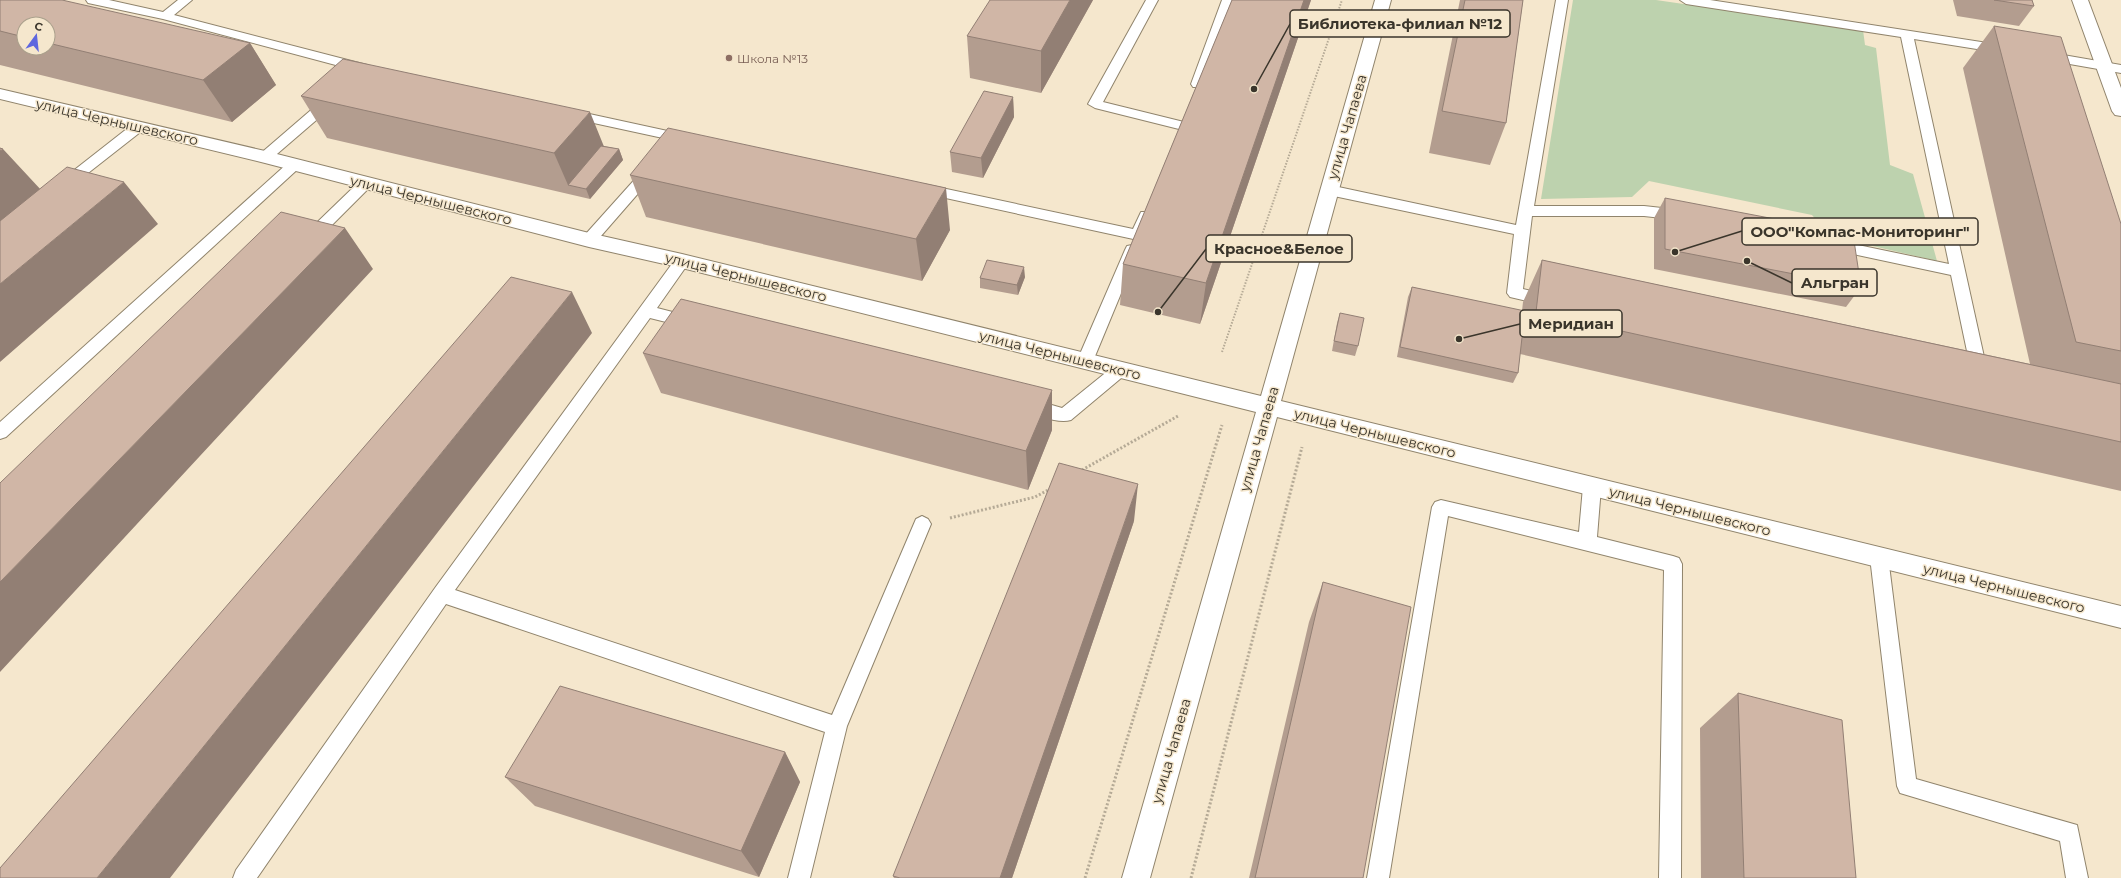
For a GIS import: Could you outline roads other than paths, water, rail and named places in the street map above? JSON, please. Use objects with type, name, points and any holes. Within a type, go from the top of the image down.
[{"type":"street","name":"улица Чапаева","points":[[1136,878],[1383,0]]},
{"type":"street","points":[[2080,0],[2121,111]]},
{"type":"street","name":"улица Чернышевского","points":[[0,94],[265,157],[294,166],[589,240],[682,261],[2121,617]]},
{"type":"lane","points":[[92,0],[165,16],[370,69],[354,79]]},
{"type":"lane","points":[[165,16],[186,0]]},
{"type":"lane","points":[[1152,0],[1095,104],[1184,126]]},
{"type":"lane","points":[[1194,96],[1228,0]]},
{"type":"lane","points":[[1561,303],[1515,293],[1525,211],[1562,0]]},
{"type":"lane","points":[[1686,0],[2018,52]]},
{"type":"lane","points":[[1907,34],[1983,389]]},
{"type":"lane","points":[[2033,54],[2121,69]]},
{"type":"lane","points":[[265,157],[342,90]]},
{"type":"lane","points":[[557,111],[702,142]]},
{"type":"lane","points":[[1177,141],[1189,111]]},
{"type":"lane","points":[[54,194],[138,127]]},
{"type":"lane","points":[[669,149],[679,138]]},
{"type":"lane","points":[[589,240],[659,160]]},
{"type":"lane","points":[[0,432],[294,166]]},
{"type":"lane","points":[[298,250],[366,183]]},
{"type":"lane","points":[[912,187],[1138,235]]},
{"type":"lane","points":[[1329,190],[1522,231]]},
{"type":"lane","points":[[1085,361],[1150,206]]},
{"type":"lane","points":[[1525,211],[1644,211],[1696,217]]},
{"type":"lane","points":[[1817,242],[1958,271]]},
{"type":"lane","points":[[244,878],[442,594],[682,261]]},
{"type":"lane","points":[[646,311],[708,326]]},
{"type":"lane","points":[[1018,403],[1065,415],[1120,370]]},
{"type":"lane","points":[[1587,542],[1592,487]]},
{"type":"lane","points":[[1378,878],[1441,507],[1673,564],[1670,878]]},
{"type":"lane","points":[[799,878],[837,726],[922,524]]},
{"type":"lane","points":[[1879,557],[1906,786],[2069,833],[2078,878]]},
{"type":"lane","points":[[442,594],[837,726]]},
{"type":"place","name":"Школа №13","points":[[729,58]]},
{"type":"place","name":"Библиотека-филиал №12","points":[[1254,89]]},
{"type":"place","name":"ООО\"Компас-Мониторинг\"","points":[[1675,252]]},
{"type":"place","name":"Альгран","points":[[1747,261]]},
{"type":"place","name":"Красное&Белое","points":[[1158,312]]},
{"type":"place","name":"Меридиан","points":[[1459,339]]}]
